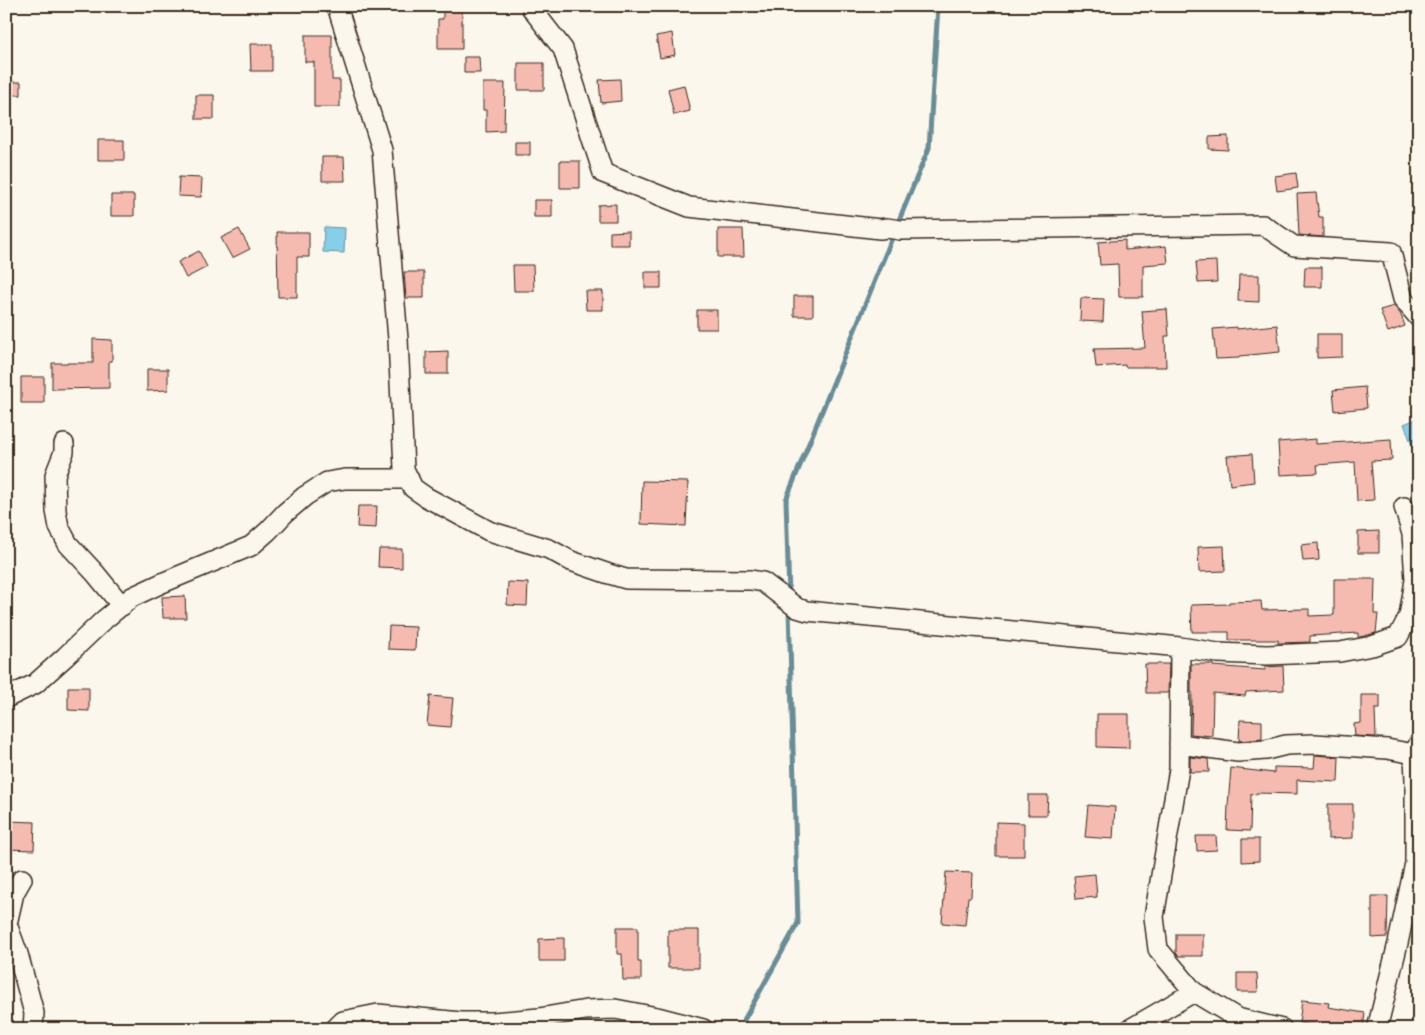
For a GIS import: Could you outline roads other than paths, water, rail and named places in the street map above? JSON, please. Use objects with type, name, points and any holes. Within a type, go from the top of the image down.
[{"type":"street","points":[[337,6],[382,150],[398,339],[404,470],[413,488],[488,531],[549,549],[571,561],[626,579],[751,580],[763,582],[797,608],[806,611],[1180,647],[1218,653],[1267,655],[1340,652],[1372,646],[1398,637],[1409,616],[1416,564],[1412,534],[1404,507]]},
{"type":"street","points":[[532,6],[532,9],[563,49],[603,173],[689,207],[880,229],[1263,225],[1294,246],[1391,252],[1403,299],[1419,318]]},
{"type":"street","points":[[64,444],[64,452],[55,475],[56,511],[59,526],[68,544],[122,606]]},
{"type":"street","points":[[6,698],[34,684],[132,597],[251,546],[298,502],[327,482],[345,479],[409,479]]},
{"type":"street","points":[[1180,647],[1179,769],[1154,918],[1158,949],[1194,992],[1237,1018],[1282,1029]]},
{"type":"street","points":[[1179,744],[1238,752],[1266,750],[1286,745],[1315,744],[1387,749],[1416,748],[1415,864],[1377,1029]]},
{"type":"street","points":[[22,879],[14,893],[7,924],[18,954],[34,1013],[33,1029]]},
{"type":"street","points":[[1130,1029],[1194,992]]},
{"type":"street","points":[[335,1029],[343,1021],[378,1014],[461,1022],[493,1022],[538,1018],[586,1010],[615,1009],[657,1017],[703,1029]]},
{"type":"water","points":[[324,227],[345,228],[344,253],[323,252]]},
{"type":"water","points":[[1419,418],[1419,445],[1413,448],[1404,424]]},
{"type":"waterway","points":[[897,225],[929,148],[938,6]]},
{"type":"waterway","points":[[789,596],[786,500],[894,233]]},
{"type":"waterway","points":[[744,1020],[798,923],[789,609]]}]
